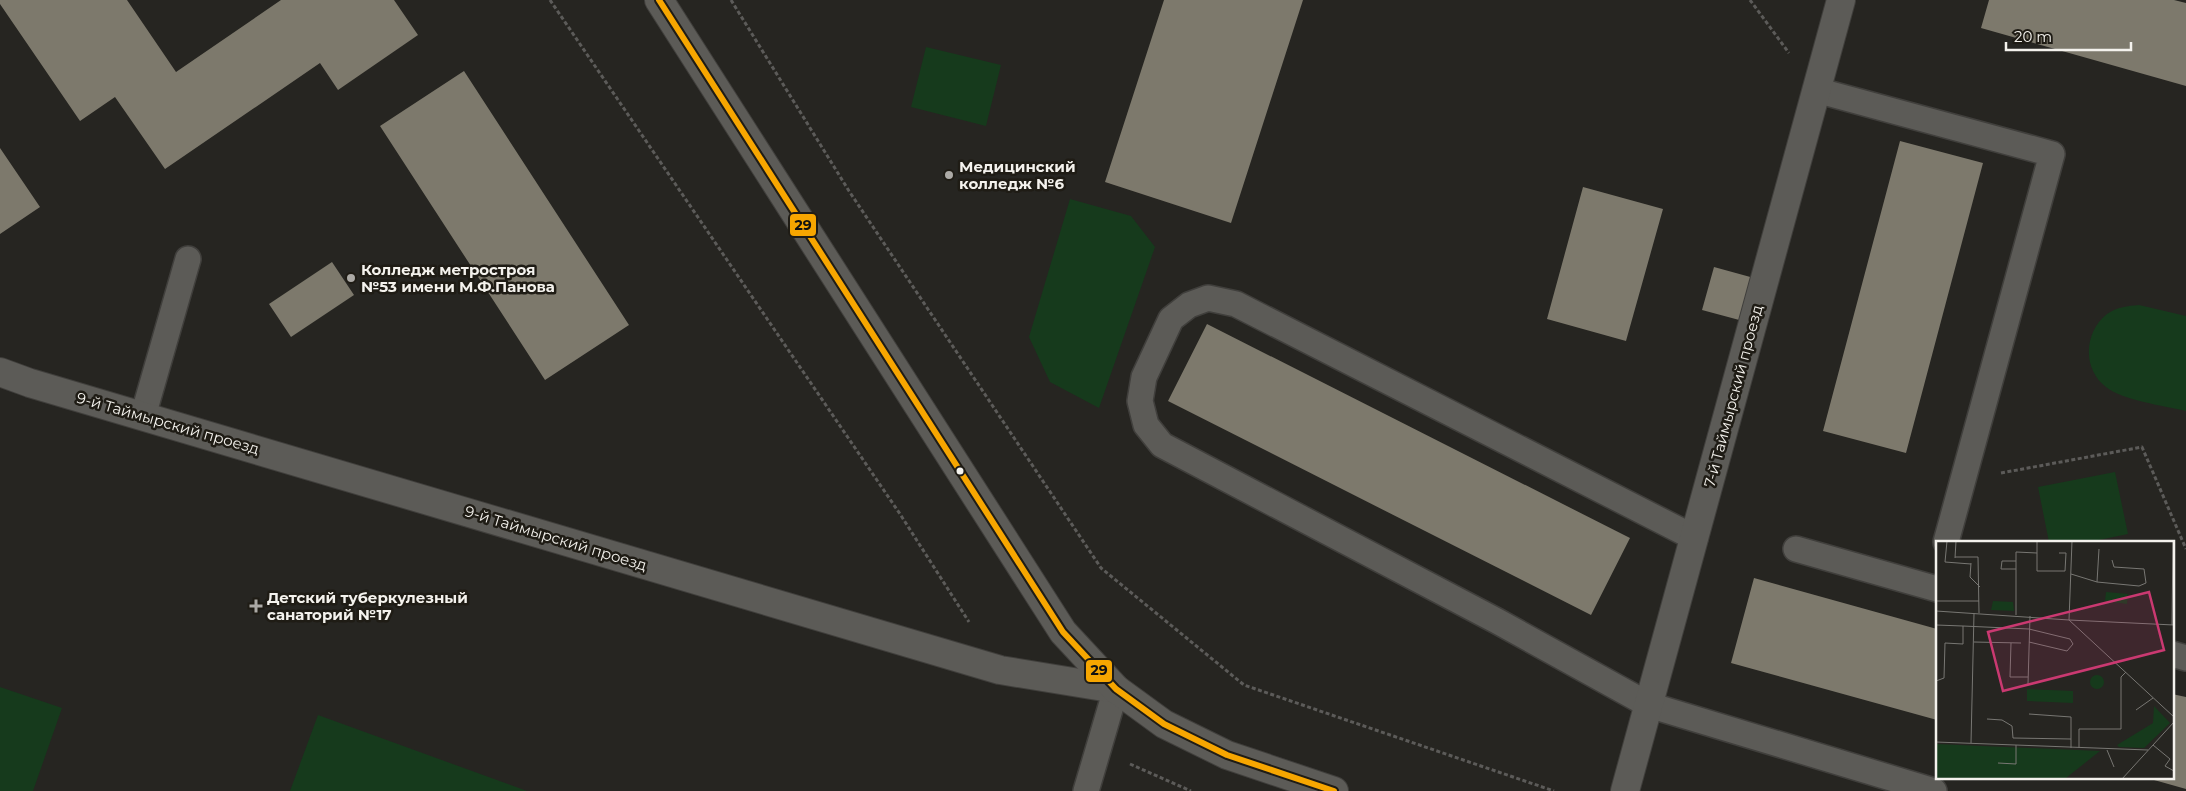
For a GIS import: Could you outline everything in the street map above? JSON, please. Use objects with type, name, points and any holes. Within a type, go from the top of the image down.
[{"type":"street","points":[[658,0],[1063,632],[1116,689],[1164,724],[1228,755],[1334,791]]},
{"type":"street","name":"7-й Таймырский проезд","points":[[1625,791],[1840,0]]},
{"type":"street","name":"9-й Таймырский проезд","points":[[0,372],[1000,670],[1116,689]]},
{"type":"lane","points":[[1816,90],[2052,154],[1946,541]]},
{"type":"lane","points":[[143,416],[188,258]]},
{"type":"lane","points":[[1695,538],[1236,304],[1208,298],[1188,305],[1171,319],[1144,377],[1140,401],[1146,425],[1162,445],[1497,621],[1649,705],[1934,791]]},
{"type":"lane","points":[[1796,549],[1936,583]]},
{"type":"lane","points":[[1086,791],[1116,689]]},
{"type":"path","points":[[550,0],[900,514],[1000,670]]},
{"type":"path","points":[[731,0],[849,191],[1101,568],[1244,685],[1554,791]]},
{"type":"path","points":[[1750,0],[1816,90]]},
{"type":"path","points":[[1962,481],[2142,446],[2186,549]]},
{"type":"path","points":[[1098,749],[1192,791]]},
{"type":"green space","points":[[926,47],[1001,65],[986,126],[911,107]]},
{"type":"green space","points":[[1070,199],[1131,216],[1155,247],[1099,408],[1050,382],[1029,337]]},
{"type":"green space","points":[[2139,305],[2186,316],[2186,411],[2122,396],[2106,387],[2093,371],[2090,361],[2090,340],[2099,322],[2107,314],[2115,310]]},
{"type":"green space","points":[[2115,472],[2128,534],[2094,541],[2049,541],[2038,487]]},
{"type":"green space","points":[[0,687],[62,708],[33,791],[0,791]]},
{"type":"green space","points":[[318,715],[527,791],[290,791]]},
{"type":"building","points":[[0,0],[127,0],[176,72],[281,0],[394,0],[418,35],[338,90],[320,63],[165,169],[115,97],[80,121],[0,4]]},
{"type":"building","points":[[1164,0],[1303,0],[1231,223],[1105,182]]},
{"type":"building","points":[[1989,0],[2174,0],[2186,3],[2186,86],[1981,28]]},
{"type":"building","points":[[464,71],[629,325],[545,380],[380,126]]},
{"type":"building","points":[[1900,141],[1983,163],[1906,453],[1823,431]]},
{"type":"building","points":[[0,148],[40,207],[0,234]]},
{"type":"building","points":[[1583,187],[1663,209],[1626,341],[1547,319]]},
{"type":"building","points":[[332,262],[354,295],[291,337],[269,304]]},
{"type":"building","points":[[1714,267],[1754,278],[1743,321],[1702,310]]},
{"type":"building","points":[[1207,324],[1630,538],[1591,615],[1168,401]]},
{"type":"building","points":[[1754,578],[1936,629],[1936,720],[1731,663]]},
{"type":"building","points":[[2174,694],[2186,697],[2186,789],[2147,778],[2174,778]]},
{"type":"transit line","name":"29","points":[[659,0],[1063,632],[1116,689],[1164,724],[1227,755],[1334,791]]},
{"type":"place","name":"Медицинский колледж №6","points":[[949,175]]},
{"type":"place","name":"Колледж метростроя №53 имени М.Ф.Панова","points":[[351,278]]},
{"type":"place","name":"Детский туберкулезный санаторий №17","points":[[256,606]]}]
